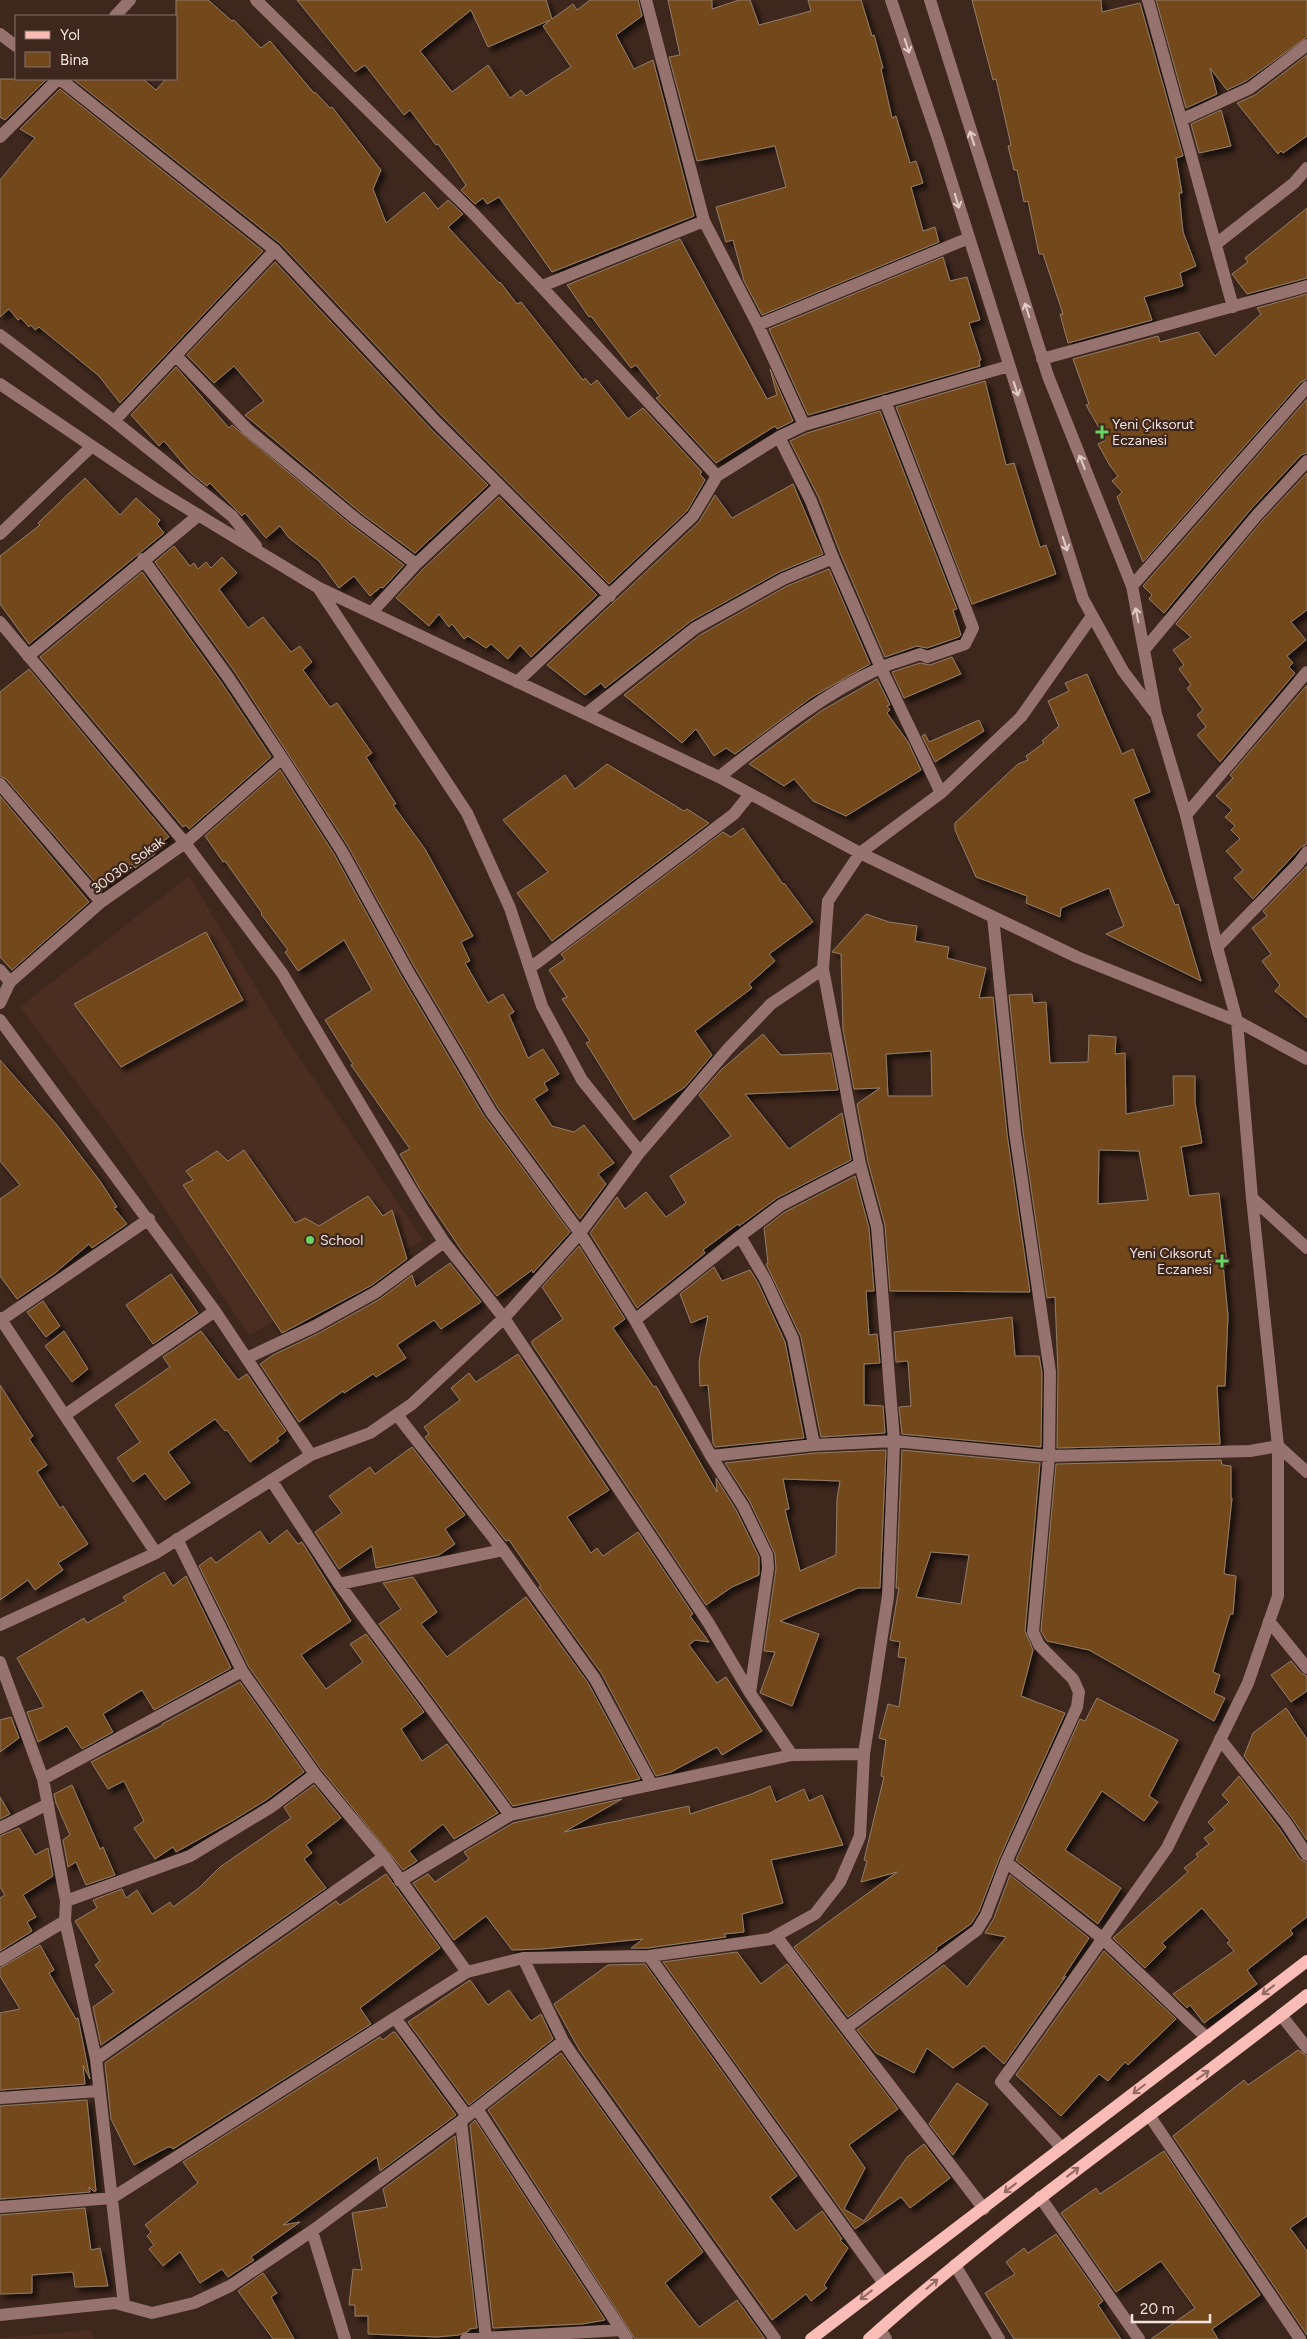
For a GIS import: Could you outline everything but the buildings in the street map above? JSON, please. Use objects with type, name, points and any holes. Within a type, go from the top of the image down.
[{"type":"main road","points":[[810,2339],[883,2282],[984,2209],[1307,1960]]},
{"type":"main road","points":[[869,2339],[883,2334],[954,2264],[1307,1995]]},
{"type":"street","points":[[116,15],[130,0]]},
{"type":"street","points":[[256,0],[475,215],[717,476]]},
{"type":"street","points":[[646,0],[704,221],[758,325],[804,425]]},
{"type":"street","points":[[891,0],[969,238],[1083,600],[1123,671],[1156,714]]},
{"type":"street","points":[[930,0],[1042,359],[1132,586],[1156,714],[1186,815],[1216,947],[1237,1021],[1252,1198],[1278,1446],[1278,1596],[1248,1683],[1167,1848],[1001,2082],[1062,2148]]},
{"type":"street","points":[[1148,0],[1233,306]]},
{"type":"street","points":[[0,34],[15,45]]},
{"type":"street","points":[[1181,120],[1250,88],[1307,45]]},
{"type":"street","points":[[1,134],[58,80]]},
{"type":"street","points":[[60,80],[275,250],[437,423],[610,596]]},
{"type":"street","points":[[1216,244],[1294,183],[1307,168]]},
{"type":"street","points":[[542,286],[704,221]]},
{"type":"street","points":[[758,325],[969,238]]},
{"type":"street","points":[[114,421],[275,250]]},
{"type":"street","points":[[1042,359],[1307,286]]},
{"type":"street","points":[[0,335],[114,421],[232,516],[262,553]]},
{"type":"street","points":[[176,356],[247,429],[356,520],[416,564]]},
{"type":"street","points":[[518,682],[693,516],[717,476],[779,437],[804,425],[1009,366]]},
{"type":"street","points":[[0,384],[199,515],[319,588],[719,778],[860,853],[1077,957],[1237,1021],[1306,1056]]},
{"type":"street","points":[[1132,586],[1307,387]]},
{"type":"street","points":[[719,778],[779,730],[825,698],[881,668],[920,654],[927,657],[965,644],[973,628],[884,401]]},
{"type":"street","points":[[779,437],[811,501],[833,558],[881,668],[941,794]]},
{"type":"street","points":[[0,534],[92,446]]},
{"type":"street","points":[[1144,650],[1258,515],[1307,461]]},
{"type":"street","points":[[372,612],[416,564],[499,486]]},
{"type":"street","points":[[28,656],[143,559],[199,515]]},
{"type":"street","points":[[586,714],[695,628],[783,579],[833,558]]},
{"type":"street","points":[[143,559],[228,677],[341,850],[408,970],[492,1112],[580,1233],[635,1320],[711,1456],[743,1506],[767,1555],[768,1568],[750,1693]]},
{"type":"street","points":[[319,588],[467,813],[510,908],[542,1006],[582,1080],[640,1152]]},
{"type":"street","points":[[0,2207],[112,2198],[467,1972],[523,1958],[648,1956],[776,1936],[815,1914],[840,1882],[860,1836],[864,1754],[888,1596],[894,1441],[877,1227],[860,1164],[823,969],[828,901],[860,853],[941,794],[1021,717],[1092,616]]},
{"type":"street","points":[[0,622],[185,843],[282,973],[444,1242],[504,1318],[708,1622],[750,1693],[792,1755]]},
{"type":"street","points":[[1186,815],[1307,672]]},
{"type":"street","name":"30030. Sokak","points":[[0,1003],[10,982],[101,902],[185,843],[282,758]]},
{"type":"street","points":[[0,784],[101,902]]},
{"type":"street","points":[[530,968],[734,814],[750,794]]},
{"type":"street","points":[[1216,947],[1298,864],[1307,852]]},
{"type":"street","points":[[846,2028],[977,1930],[986,1915],[1006,1862],[1077,1707],[1078,1692],[1073,1679],[1039,1645],[1033,1632],[1049,1456],[1050,1372],[1015,1133],[993,917]]},
{"type":"street","points":[[0,1625],[156,1553],[311,1455],[370,1433],[412,1404],[504,1318],[592,1220],[640,1152],[728,1049],[771,1004],[823,969]]},
{"type":"street","points":[[0,970],[10,982]]},
{"type":"street","points":[[0,1020],[149,1219],[215,1311],[311,1455]]},
{"type":"street","points":[[635,1320],[782,1205],[860,1164]]},
{"type":"street","points":[[1252,1198],[1307,1248]]},
{"type":"street","points":[[149,1219],[1,1319],[156,1553]]},
{"type":"street","points":[[740,1236],[765,1279],[793,1339],[814,1445]]},
{"type":"street","points":[[247,1358],[315,1326],[376,1292],[444,1242]]},
{"type":"street","points":[[65,1415],[215,1311]]},
{"type":"street","points":[[397,1415],[503,1550],[595,1679],[652,1785]]},
{"type":"street","points":[[711,1456],[814,1445],[894,1441],[1049,1456],[1250,1451],[1278,1446]]},
{"type":"street","points":[[1278,1446],[1307,1472]]},
{"type":"street","points":[[271,1480],[339,1584],[510,1815]]},
{"type":"street","points":[[177,1539],[242,1671],[315,1774],[384,1857],[467,1972]]},
{"type":"street","points":[[339,1584],[503,1550]]},
{"type":"street","points":[[1269,1621],[1307,1668]]},
{"type":"street","points":[[0,1662],[43,1780],[48,1804],[66,1900],[65,1921],[96,2059],[98,2091],[124,2305]]},
{"type":"street","points":[[43,1780],[242,1671]]},
{"type":"street","points":[[1220,1739],[1286,1823],[1307,1855]]},
{"type":"street","points":[[400,1881],[510,1815],[792,1755],[864,1754]]},
{"type":"street","points":[[66,1900],[190,1856],[271,1807],[315,1774]]},
{"type":"street","points":[[0,1828],[48,1804]]},
{"type":"street","points":[[96,2059],[384,1857]]},
{"type":"street","points":[[1006,1862],[1102,1938],[1207,2038]]},
{"type":"street","points":[[0,1960],[65,1921]]},
{"type":"street","points":[[776,1936],[984,2209]]},
{"type":"street","points":[[648,1956],[883,2282]]},
{"type":"street","points":[[523,1958],[563,2041],[775,2339]]},
{"type":"street","points":[[1281,2015],[1307,2048]]},
{"type":"street","points":[[395,2018],[468,2115],[624,2335]]},
{"type":"street","points":[[0,2315],[115,2303],[152,2313],[194,2303],[230,2286],[312,2231],[468,2115],[563,2041]]},
{"type":"street","points":[[0,2098],[98,2091]]},
{"type":"street","points":[[468,2115],[486,2339]]},
{"type":"street","points":[[1150,2115],[1300,2339]]},
{"type":"street","points":[[1040,2197],[1139,2339]]},
{"type":"street","points":[[312,2231],[345,2339]]},
{"type":"street","points":[[954,2264],[999,2339]]},
{"type":"street","points":[[466,2339],[624,2335]]},
{"type":"shaded area","points":[[189,876],[287,1039],[423,1240],[249,1335],[120,1141],[20,1007]]},
{"type":"shaded area","points":[[92,2330],[94,2339],[0,2339],[0,2338]]},
{"type":"place","name":"Yeni Çıksorut Eczanesi","points":[[1102,432]]},
{"type":"place","name":"School","points":[[310,1240]]},
{"type":"place","name":"Yeni Cıksorut Eczanesi","points":[[1222,1261]]}]
